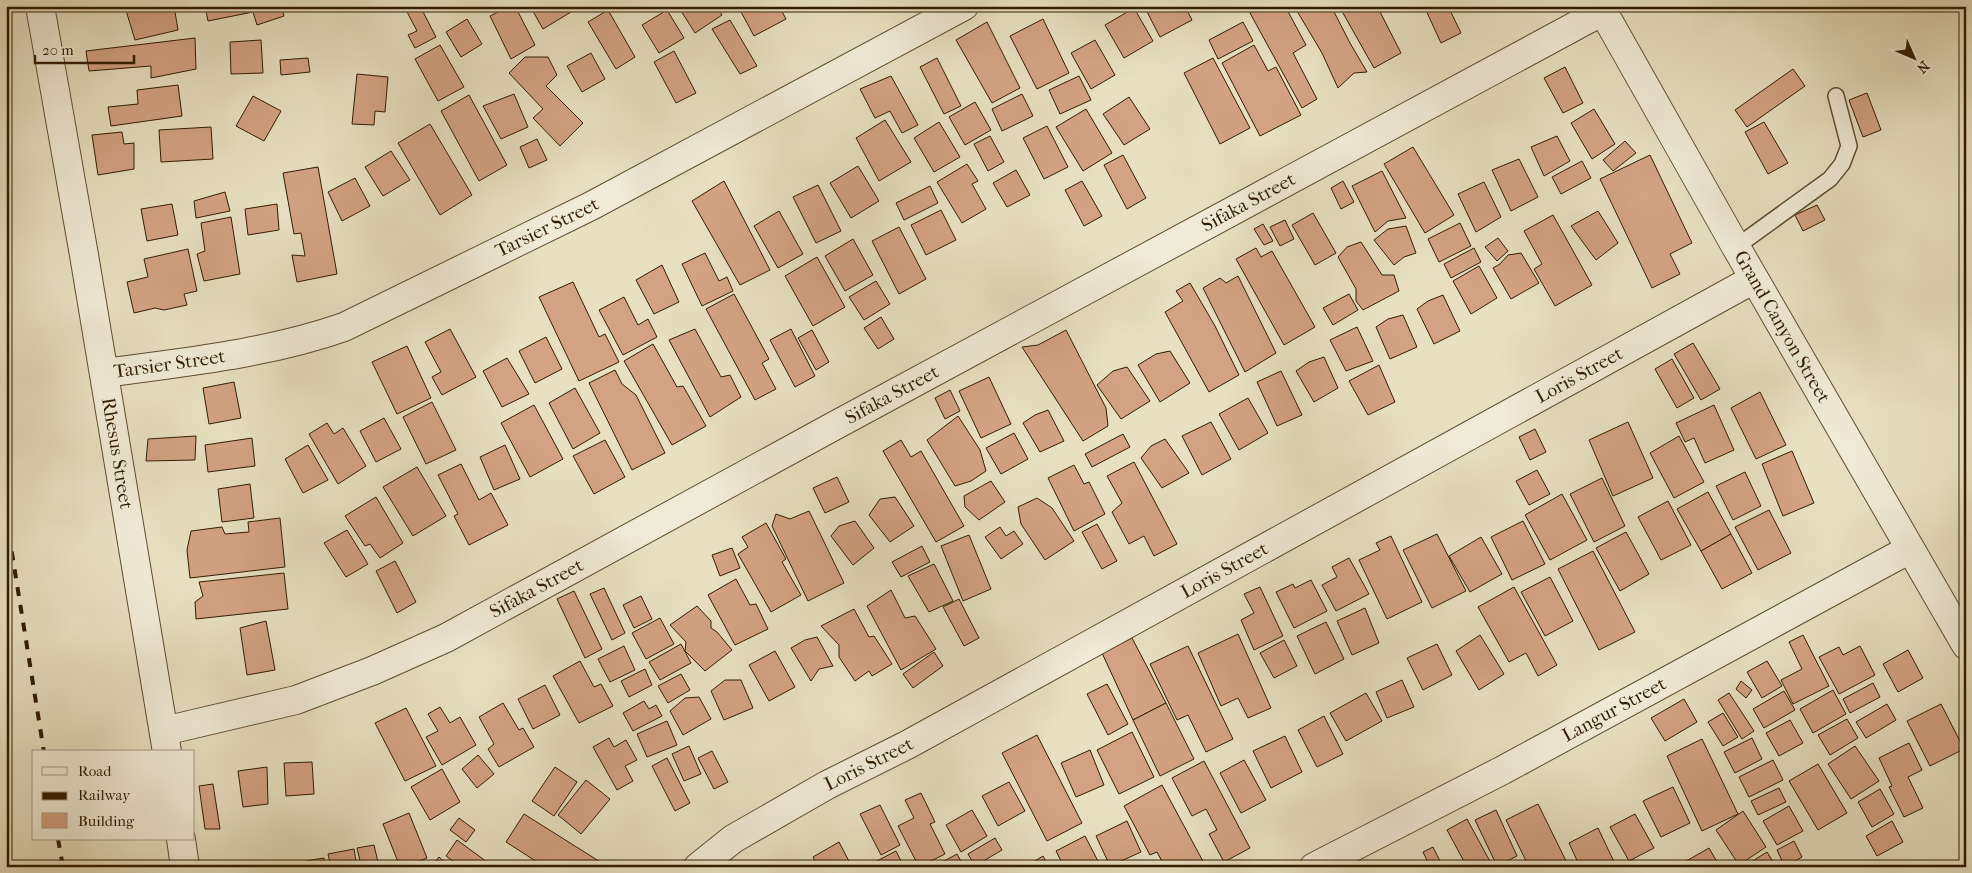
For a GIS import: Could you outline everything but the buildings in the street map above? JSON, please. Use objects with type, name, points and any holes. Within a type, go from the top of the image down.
[{"type":"street","name":"Rhesus Street","points":[[40,6],[104,372],[165,742]]},
{"type":"street","name":"Tarsier Street","points":[[104,372],[192,361],[308,340],[344,327],[591,206],[964,6]]},
{"type":"street","name":"Grand Canyon Street","points":[[1602,9],[1736,248],[1966,645]]},
{"type":"street","name":"Sifaka Street","points":[[165,742],[296,700],[372,671],[446,638],[825,430],[1602,9]]},
{"type":"street","name":"Loris Street","points":[[698,867],[733,839],[819,790],[915,740],[1754,279]]},
{"type":"street","name":"Langur Street","points":[[1314,867],[1503,770],[1910,549]]},
{"type":"street","points":[[181,840],[185,867]]},
{"type":"lane","points":[[1736,248],[1830,180],[1842,164],[1849,146],[1836,96]]},
{"type":"railway","points":[[6,516],[44,750]]},
{"type":"railway","points":[[58,840],[63,867]]}]
